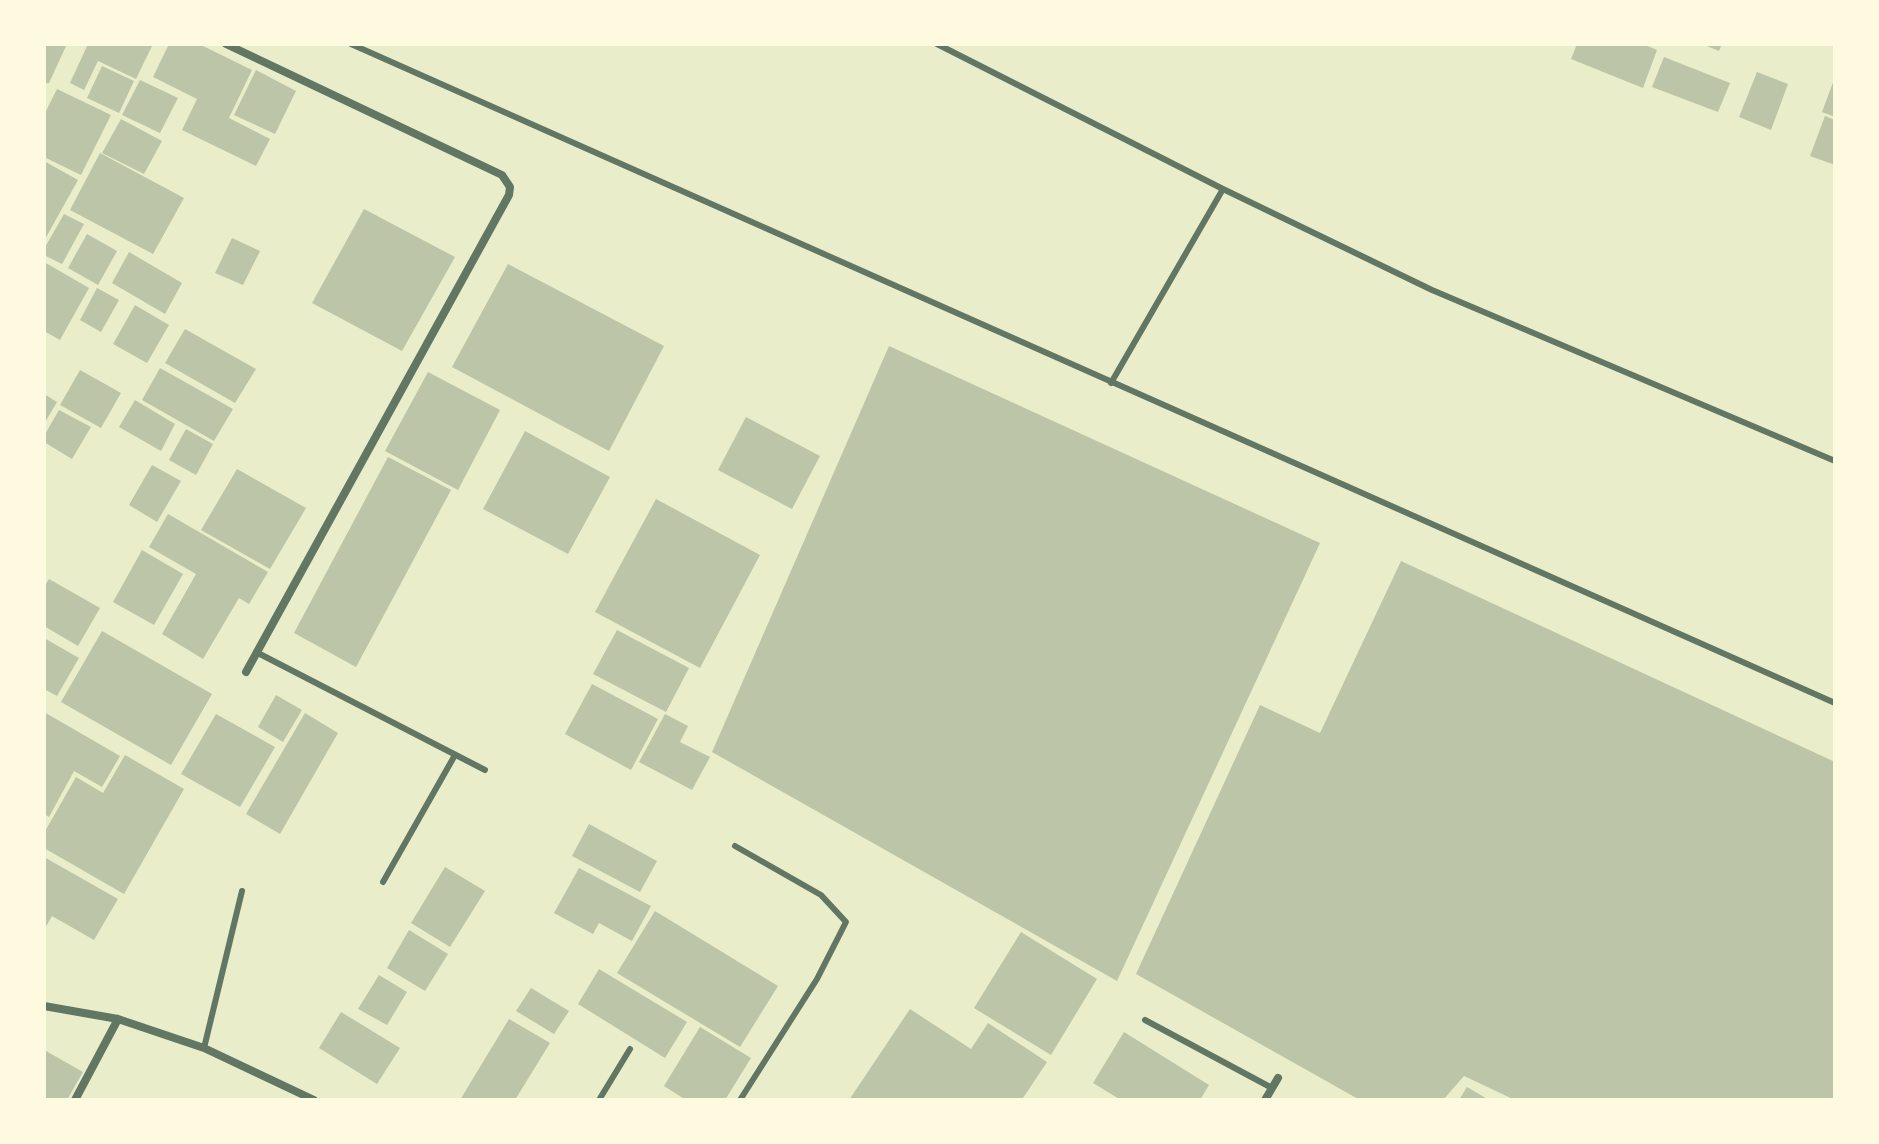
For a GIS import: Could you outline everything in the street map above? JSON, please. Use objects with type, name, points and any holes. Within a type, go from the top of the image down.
[{"type":"street","points":[[226,44],[502,175],[510,187],[509,195],[246,672]]},
{"type":"street","points":[[44,1006],[118,1019],[204,1048],[314,1100]]},
{"type":"street","points":[[75,1100],[118,1019]]},
{"type":"street","points":[[1265,1100],[1278,1078]]},
{"type":"lane","points":[[351,44],[1835,703]]},
{"type":"lane","points":[[937,44],[1223,189],[1432,290],[1835,461]]},
{"type":"lane","points":[[1111,383],[1223,189]]},
{"type":"lane","points":[[256,652],[485,770]]},
{"type":"lane","points":[[383,882],[455,755]]},
{"type":"lane","points":[[735,846],[821,895],[846,922],[817,979],[740,1100]]},
{"type":"lane","points":[[204,1048],[242,891]]},
{"type":"lane","points":[[1145,1020],[1272,1088]]},
{"type":"lane","points":[[599,1100],[630,1049]]},
{"type":"building","points":[[44,44],[67,44],[49,83],[44,84]]},
{"type":"building","points":[[88,44],[153,44],[136,79],[98,61],[84,90],[70,83]]},
{"type":"building","points":[[169,44],[199,44],[252,70],[229,118],[270,139],[256,166],[182,130],[197,99],[153,77]]},
{"type":"building","points":[[1577,44],[1643,44],[1657,50],[1643,88],[1571,59]]},
{"type":"building","points":[[1702,44],[1722,44],[1719,51]]},
{"type":"building","points":[[1664,57],[1730,83],[1718,112],[1652,87]]},
{"type":"building","points":[[102,66],[134,81],[119,113],[87,98]]},
{"type":"building","points":[[256,70],[296,91],[275,134],[234,115]]},
{"type":"building","points":[[1757,72],[1788,84],[1771,130],[1739,117]]},
{"type":"building","points":[[1835,77],[1835,117],[1822,112]]},
{"type":"building","points":[[140,80],[178,98],[160,133],[122,115]]},
{"type":"building","points":[[57,89],[111,115],[81,175],[44,157],[44,115]]},
{"type":"building","points":[[1825,116],[1835,120],[1835,165],[1810,156]]},
{"type":"building","points":[[121,119],[162,141],[144,174],[102,153]]},
{"type":"building","points":[[100,153],[184,198],[153,254],[70,210]]},
{"type":"building","points":[[44,161],[78,180],[44,241]]},
{"type":"building","points":[[364,209],[455,257],[402,351],[312,303]]},
{"type":"building","points":[[64,214],[84,224],[62,264],[44,255],[44,249]]},
{"type":"building","points":[[87,234],[117,251],[98,285],[68,268]]},
{"type":"building","points":[[232,238],[260,251],[243,285],[215,273]]},
{"type":"building","points":[[129,252],[182,283],[165,314],[112,283]]},
{"type":"building","points":[[44,262],[89,288],[60,340],[44,331]]},
{"type":"building","points":[[508,264],[664,346],[609,451],[452,367]]},
{"type":"building","points":[[97,288],[119,300],[101,332],[80,320]]},
{"type":"building","points":[[135,305],[169,325],[147,363],[113,344]]},
{"type":"building","points":[[185,329],[256,369],[235,403],[165,363]]},
{"type":"building","points":[[889,346],[1320,543],[1117,981],[712,752]]},
{"type":"building","points":[[160,368],[233,409],[214,441],[142,400]]},
{"type":"building","points":[[80,370],[121,393],[101,428],[60,405]]},
{"type":"building","points":[[428,372],[500,410],[458,490],[385,451]]},
{"type":"building","points":[[44,394],[57,402],[44,424]]},
{"type":"building","points":[[135,400],[175,424],[161,451],[119,427]]},
{"type":"building","points":[[59,410],[91,427],[72,459],[44,442],[44,436]]},
{"type":"building","points":[[746,417],[820,456],[792,509],[718,470]]},
{"type":"building","points":[[186,429],[213,444],[196,475],[169,460]]},
{"type":"building","points":[[525,431],[610,477],[568,554],[483,509]]},
{"type":"building","points":[[388,457],[451,490],[356,667],[294,633]]},
{"type":"building","points":[[152,465],[181,481],[157,522],[129,505]]},
{"type":"building","points":[[237,469],[306,508],[270,569],[201,530]]},
{"type":"building","points":[[656,499],[760,555],[700,668],[595,612]]},
{"type":"building","points":[[168,514],[268,572],[249,604],[239,598],[203,659],[162,634],[196,574],[149,547]]},
{"type":"building","points":[[142,550],[183,574],[154,625],[113,602]]},
{"type":"building","points":[[1401,561],[1835,762],[1835,1100],[1515,1100],[1464,1076],[1443,1100],[1360,1100],[1136,974],[1260,705],[1320,733]]},
{"type":"building","points":[[49,579],[100,608],[78,646],[44,626],[44,587]]},
{"type":"building","points":[[617,630],[689,668],[666,712],[593,674]]},
{"type":"building","points":[[102,631],[212,694],[171,765],[61,702]]},
{"type":"building","points":[[44,638],[79,658],[57,696],[44,689]]},
{"type":"building","points":[[592,684],[658,719],[631,770],[565,734]]},
{"type":"building","points":[[276,695],[302,710],[283,742],[258,727]]},
{"type":"building","points":[[44,712],[120,756],[102,787],[74,771],[49,817],[44,814]]},
{"type":"building","points":[[305,713],[338,733],[280,834],[246,814]]},
{"type":"building","points":[[216,714],[275,747],[240,807],[181,774]]},
{"type":"building","points":[[665,714],[688,726],[680,742],[710,757],[692,790],[639,762]]},
{"type":"building","points":[[125,755],[184,789],[124,894],[44,848],[44,833],[76,777],[103,793]]},
{"type":"building","points":[[589,824],[657,861],[640,892],[572,856]]},
{"type":"building","points":[[44,857],[118,899],[94,940],[52,916],[44,930]]},
{"type":"building","points":[[445,867],[485,891],[450,947],[411,923]]},
{"type":"building","points":[[579,868],[651,906],[632,941],[599,923],[593,934],[554,913]]},
{"type":"building","points":[[655,911],[778,986],[740,1047],[617,973]]},
{"type":"building","points":[[409,930],[448,954],[425,991],[387,968]]},
{"type":"building","points":[[1021,932],[1097,979],[1051,1055],[974,1008]]},
{"type":"building","points":[[599,969],[687,1022],[665,1058],[578,1004]]},
{"type":"building","points":[[379,975],[407,992],[387,1025],[358,1009]]},
{"type":"building","points":[[531,988],[569,1011],[554,1034],[516,1011]]},
{"type":"building","points":[[910,1009],[971,1049],[988,1023],[1047,1062],[1023,1098],[1027,1100],[849,1100]]},
{"type":"building","points":[[341,1012],[400,1048],[377,1084],[319,1048]]},
{"type":"building","points":[[509,1019],[550,1043],[515,1100],[460,1100]]},
{"type":"building","points":[[700,1027],[751,1058],[725,1100],[686,1100],[664,1086]]},
{"type":"building","points":[[1124,1032],[1209,1085],[1200,1100],[1121,1100],[1093,1083]]},
{"type":"building","points":[[46,1051],[83,1072],[67,1100],[44,1100]]},
{"type":"building","points":[[1467,1087],[1489,1100],[1459,1100]]}]
